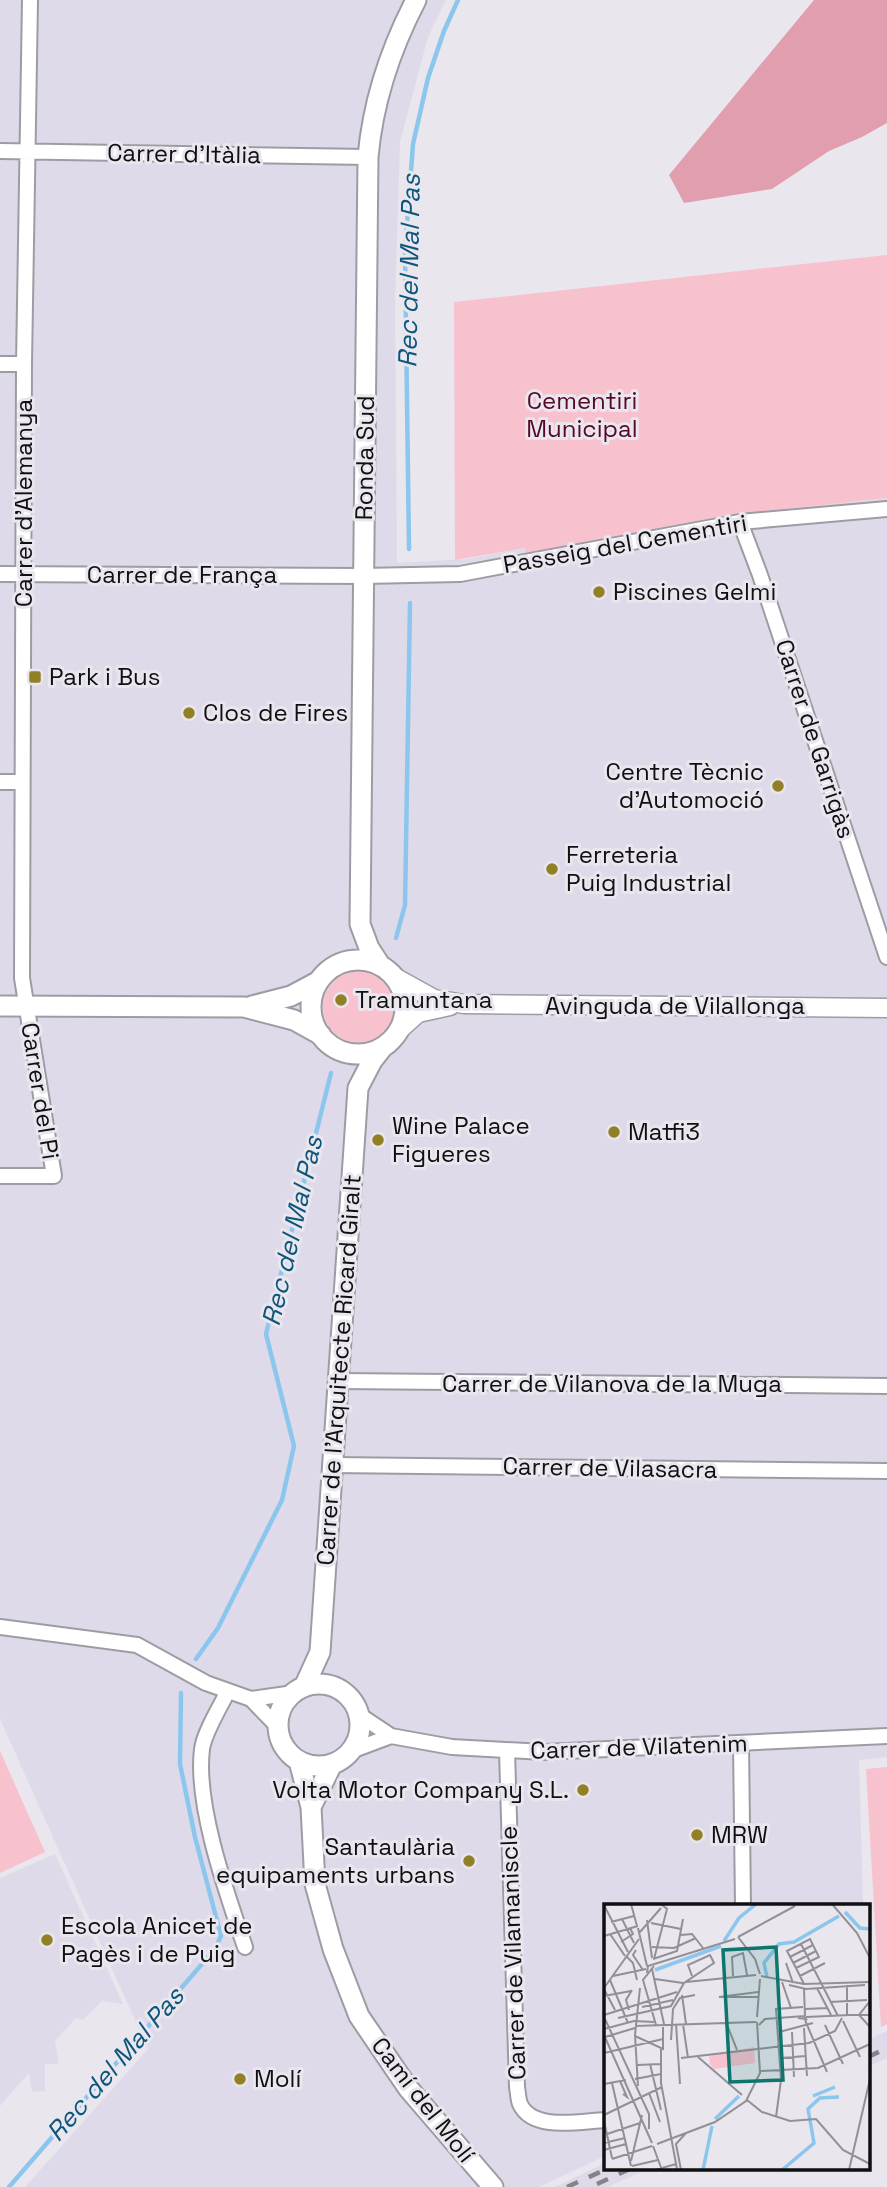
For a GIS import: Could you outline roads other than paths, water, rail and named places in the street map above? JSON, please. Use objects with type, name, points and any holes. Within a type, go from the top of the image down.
[{"type":"main road","name":"Ronda Sud","points":[[380,965],[369,948],[360,924],[368,157],[388,63],[416,0]]},
{"type":"main road","name":"Ronda Sud","points":[[337,965],[360,924]]},
{"type":"main road","points":[[0,1006],[244,1007],[291,996],[319,981],[337,965],[360,960],[380,965],[396,978],[401,987],[405,1007],[399,1030],[383,1047],[360,1054],[347,1052],[294,1020],[244,1007]]},
{"type":"main road","points":[[319,981],[312,1004],[312,1017],[347,1063],[358,1088]]},
{"type":"main road","name":"Carrer de l'Arquitecte Ricard Giralt","points":[[299,1690],[320,1652],[358,1088],[383,1047]]},
{"type":"main road","name":"Carrer de l'Arquitecte Ricard Giralt","points":[[320,1652],[337,1688]]},
{"type":"main road","points":[[317,1684],[337,1688],[350,1699],[358,1714],[358,1737],[351,1751],[332,1764],[318,1766],[299,1761],[283,1744],[278,1727],[280,1712],[299,1690],[317,1684]]},
{"type":"main road","name":"Camí del Molí","points":[[299,1761],[311,1807],[315,1884],[333,1948],[359,2016],[408,2088],[493,2187]]},
{"type":"main road","name":"Camí del Molí","points":[[311,1807],[332,1764]]},
{"type":"street","name":"Carrer d'Alemanya","points":[[26,1006],[22,978],[22,782],[24,364],[30,0]]},
{"type":"street","name":"Carrer d'Itàlia","points":[[0,152],[368,157]]},
{"type":"street","points":[[0,364],[24,364]]},
{"type":"street","name":"Passeig del Cementiri","points":[[363,576],[460,574],[740,522],[887,509]]},
{"type":"street","name":"Carrer de Garrigàs","points":[[740,522],[887,957]]},
{"type":"street","name":"Carrer de França","points":[[0,575],[363,576]]},
{"type":"street","points":[[0,782],[22,782]]},
{"type":"street","name":"Avinguda de Vilallonga","points":[[396,978],[434,999],[464,1004]]},
{"type":"street","name":"Avinguda de Vilallonga","points":[[399,1030],[418,1013],[432,1008],[464,1004],[887,1008]]},
{"type":"street","name":"Carrer del Pi","points":[[0,1176],[54,1176],[26,1006]]},
{"type":"street","name":"Carrer de Vilanova de la Muga","points":[[337,1381],[887,1386]]},
{"type":"street","name":"Carrer de Vilasacra","points":[[332,1465],[887,1471]]},
{"type":"street","points":[[0,1627],[137,1646],[186,1673],[251,1699],[278,1727]]},
{"type":"street","points":[[251,1699],[299,1690]]},
{"type":"street","points":[[228,1691],[202,1747],[202,1788],[227,1894],[245,1947]]},
{"type":"street","name":"Carrer de Vilatenim","points":[[358,1714],[391,1736],[452,1747],[507,1751],[544,1752],[887,1736]]},
{"type":"street","points":[[351,1751],[391,1736]]},
{"type":"street","points":[[741,1744],[743,1904]]},
{"type":"street","name":"Carrer de Vilamaniscle","points":[[507,1751],[517,2087],[520,2104],[533,2118],[558,2123],[604,2120]]},
{"type":"waterway","name":"Rec del Mal Pas","points":[[409,549],[405,251],[413,144],[428,78],[458,0]]},
{"type":"waterway","name":"Rec del Mal Pas","points":[[396,938],[405,905],[410,603]]},
{"type":"waterway","name":"Rec del Mal Pas","points":[[196,1659],[218,1628],[282,1500],[294,1446],[266,1334],[331,1073]]},
{"type":"waterway","name":"Rec del Mal Pas","points":[[9,2187],[215,1949],[221,1936],[195,1837],[180,1764],[181,1693]]},
{"type":"railway","points":[[870,2056],[887,2048]]},
{"type":"railway","points":[[567,2187],[605,2170]]},
{"type":"railway","points":[[597,2184],[628,2170]]},
{"type":"place","name":"Piscines Gelmi","points":[[599,592]]},
{"type":"place","name":"Park i Bus","points":[[35,677]]},
{"type":"place","name":"Clos de Fires","points":[[189,713]]},
{"type":"place","name":"Centre Tècnic d'Automoció","points":[[778,786]]},
{"type":"place","name":"Ferreteria Puig Industrial","points":[[552,869]]},
{"type":"place","name":"Tramuntana","points":[[341,1000]]},
{"type":"place","name":"Matfi3","points":[[614,1132]]},
{"type":"place","name":"Wine Palace Figueres","points":[[378,1140]]},
{"type":"place","name":"Volta Motor Company S.L.","points":[[583,1790]]},
{"type":"place","name":"MRW","points":[[697,1835]]},
{"type":"place","name":"Santaulària equipaments urbans","points":[[469,1861]]},
{"type":"place","name":"Escola Anicet de Pagès i de Puig","points":[[47,1940]]},
{"type":"place","name":"Molí","points":[[240,2079]]},
{"type":"park label","name":"Cementiri Municipal","points":[[582,415]]}]
